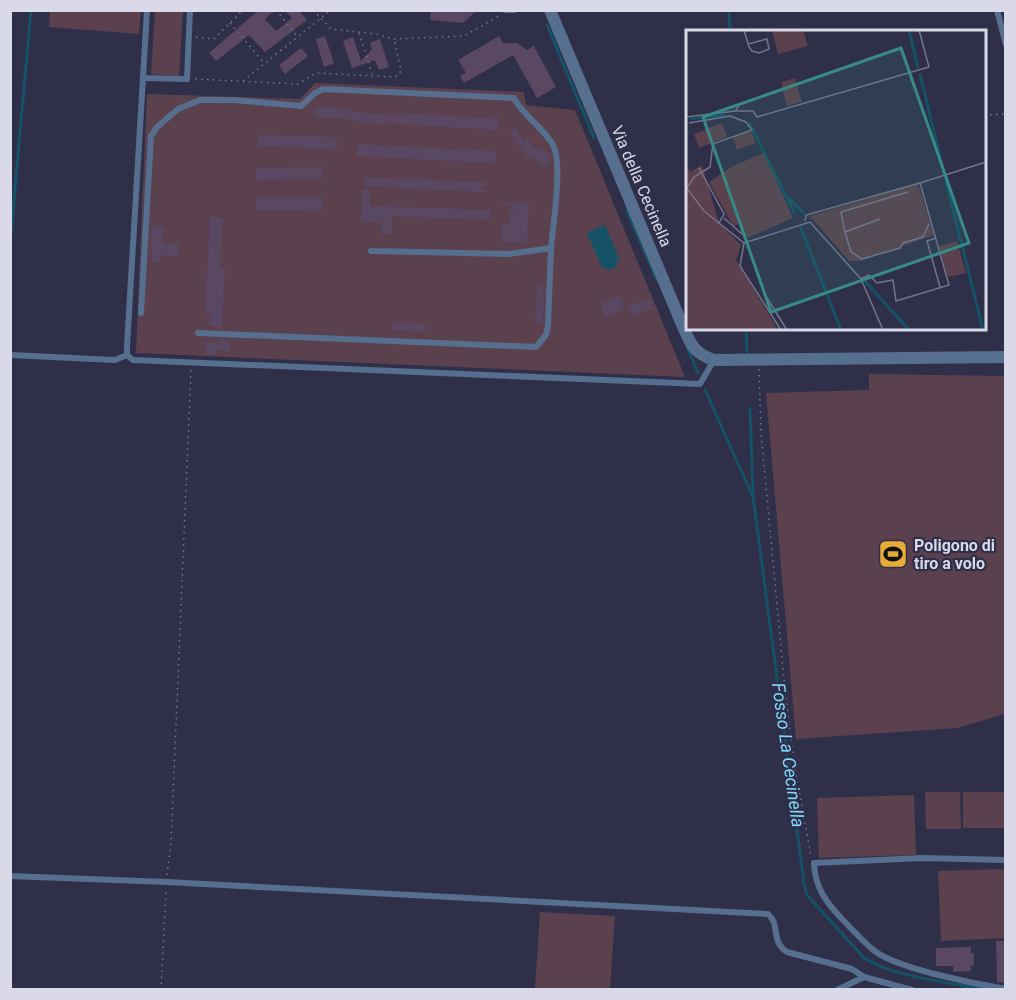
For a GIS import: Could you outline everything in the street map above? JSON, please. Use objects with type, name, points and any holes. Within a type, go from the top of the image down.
[{"type":"street","name":"Via della Cecinella","points":[[550,10],[681,322],[693,347],[701,356],[714,360]]},
{"type":"street","points":[[714,360],[1005,357]]},
{"type":"lane","points":[[127,355],[147,10]]},
{"type":"lane","points":[[143,78],[188,79],[190,10]]},
{"type":"lane","points":[[506,11],[514,10]]},
{"type":"lane","points":[[997,10],[1005,45]]},
{"type":"lane","points":[[141,313],[151,136],[178,109],[200,100],[234,100],[301,106],[322,89],[514,98],[519,108],[554,146],[558,174],[551,248],[548,325],[546,335],[536,347],[198,333]]},
{"type":"lane","points":[[371,251],[509,254],[551,248]]},
{"type":"lane","points":[[10,355],[115,360],[127,355]]},
{"type":"lane","points":[[127,355],[133,360],[191,363],[700,384],[714,360]]},
{"type":"lane","points":[[1005,860],[922,858],[813,863],[817,885],[830,906],[877,953],[929,972],[1005,989]]},
{"type":"lane","points":[[10,876],[167,882],[768,914],[773,919],[777,943],[787,952],[852,969],[864,977],[912,990]]},
{"type":"lane","points":[[837,990],[864,977]]},
{"type":"path","points":[[189,36],[214,39],[243,10]]},
{"type":"path","points":[[276,10],[298,37]]},
{"type":"path","points":[[313,10],[331,29],[376,34],[394,39],[464,36],[506,11]]},
{"type":"path","points":[[243,81],[331,10]]},
{"type":"path","points":[[230,23],[264,64]]},
{"type":"path","points":[[358,33],[373,76]]},
{"type":"path","points":[[188,79],[298,84],[316,73],[394,77],[399,75],[401,70],[394,39]]},
{"type":"path","points":[[986,115],[1005,114]]},
{"type":"path","points":[[759,359],[760,416],[784,680],[794,763],[813,863]]},
{"type":"path","points":[[161,990],[171,831],[191,363]]},
{"type":"shaded area","points":[[50,11],[141,11],[139,34],[49,27]]},
{"type":"shaded area","points":[[155,11],[183,11],[179,76],[151,74]]},
{"type":"shaded area","points":[[315,83],[524,92],[526,105],[575,110],[685,377],[136,353],[147,94],[300,99]]},
{"type":"shaded area","name":"Poligono di tiro a volo","points":[[869,374],[1005,376],[1005,714],[957,728],[796,739],[766,393],[869,390]]},
{"type":"shaded area","points":[[925,792],[960,792],[961,829],[926,829]]},
{"type":"shaded area","points":[[963,792],[1005,792],[1005,828],[963,828]]},
{"type":"shaded area","points":[[914,795],[916,855],[819,858],[817,798]]},
{"type":"shaded area","points":[[1005,869],[1005,938],[941,941],[938,871]]},
{"type":"shaded area","points":[[540,912],[615,916],[610,989],[535,989]]},
{"type":"water","points":[[605,225],[620,260],[616,262],[618,266],[608,271],[606,267],[602,268],[587,233]]},
{"type":"building","points":[[259,10],[275,10],[265,19],[276,31],[292,18],[285,10],[299,10],[307,20],[265,52],[249,35],[216,61],[209,53]]},
{"type":"building","points":[[431,10],[477,10],[463,23],[430,20]]},
{"type":"building","points":[[325,36],[334,63],[324,67],[316,39]]},
{"type":"building","points":[[499,36],[503,43],[517,43],[527,50],[534,46],[556,87],[537,98],[513,55],[464,83],[460,76],[466,73],[458,60]]},
{"type":"building","points":[[353,37],[361,61],[372,49],[370,43],[380,39],[389,67],[379,70],[375,60],[352,68],[343,41]]},
{"type":"building","points":[[301,48],[308,56],[285,74],[279,65]]},
{"type":"building","points":[[314,107],[352,109],[351,111],[373,114],[403,115],[403,113],[499,119],[498,130],[357,123],[358,120],[314,117]]},
{"type":"building","points":[[517,128],[523,142],[527,139],[538,151],[540,148],[543,149],[550,156],[550,161],[544,166],[532,156],[529,158],[514,141],[510,130]]},
{"type":"building","points":[[258,135],[337,137],[337,149],[258,146]]},
{"type":"building","points":[[357,143],[371,146],[371,144],[386,146],[386,144],[400,147],[400,145],[414,148],[415,146],[458,150],[458,148],[497,152],[495,163],[355,156]]},
{"type":"building","points":[[323,167],[323,179],[256,180],[256,168]]},
{"type":"building","points":[[365,178],[491,183],[480,187],[490,192],[439,190],[365,186]]},
{"type":"building","points":[[362,189],[370,189],[370,206],[490,210],[490,220],[392,216],[392,234],[381,234],[381,223],[361,221]]},
{"type":"building","points":[[256,197],[322,197],[322,211],[256,210]]},
{"type":"building","points":[[500,202],[529,203],[527,243],[501,241],[503,225],[509,225],[510,211],[517,211]]},
{"type":"building","points":[[210,217],[223,218],[220,267],[225,267],[222,327],[209,326],[210,315],[205,314]]},
{"type":"building","points":[[151,227],[164,227],[163,243],[178,244],[178,256],[162,255],[159,262],[152,262]]},
{"type":"building","points":[[537,284],[544,284],[543,323],[535,322]]},
{"type":"building","points":[[619,296],[624,309],[605,317],[600,304]]},
{"type":"building","points":[[649,298],[653,308],[633,316],[629,307]]},
{"type":"building","points":[[393,322],[426,324],[425,332],[393,330]]},
{"type":"building","points":[[218,339],[230,340],[229,351],[217,350],[217,355],[205,354],[206,342],[218,343]]},
{"type":"building","points":[[996,941],[1005,941],[1005,983],[997,982]]},
{"type":"building","points":[[971,947],[971,953],[974,953],[974,966],[971,965],[971,971],[953,972],[953,966],[936,966],[936,948]]},
{"type":"waterway","points":[[10,244],[31,10]]},
{"type":"waterway","name":"Fosso La Cecinella","points":[[729,10],[730,30]]},
{"type":"waterway","points":[[547,25],[594,138]]},
{"type":"waterway","points":[[627,211],[656,278]]},
{"type":"waterway","name":"Fosso La Cecinella","points":[[746,330],[747,353]]},
{"type":"waterway","points":[[687,347],[698,373]]},
{"type":"waterway","points":[[705,390],[752,495]]},
{"type":"waterway","name":"Fosso La Cecinella","points":[[750,408],[753,496],[807,895],[864,958],[876,965],[922,978],[984,990]]},
{"type":"place","name":"Poligono di tiro a volo","points":[[893,554]]}]
